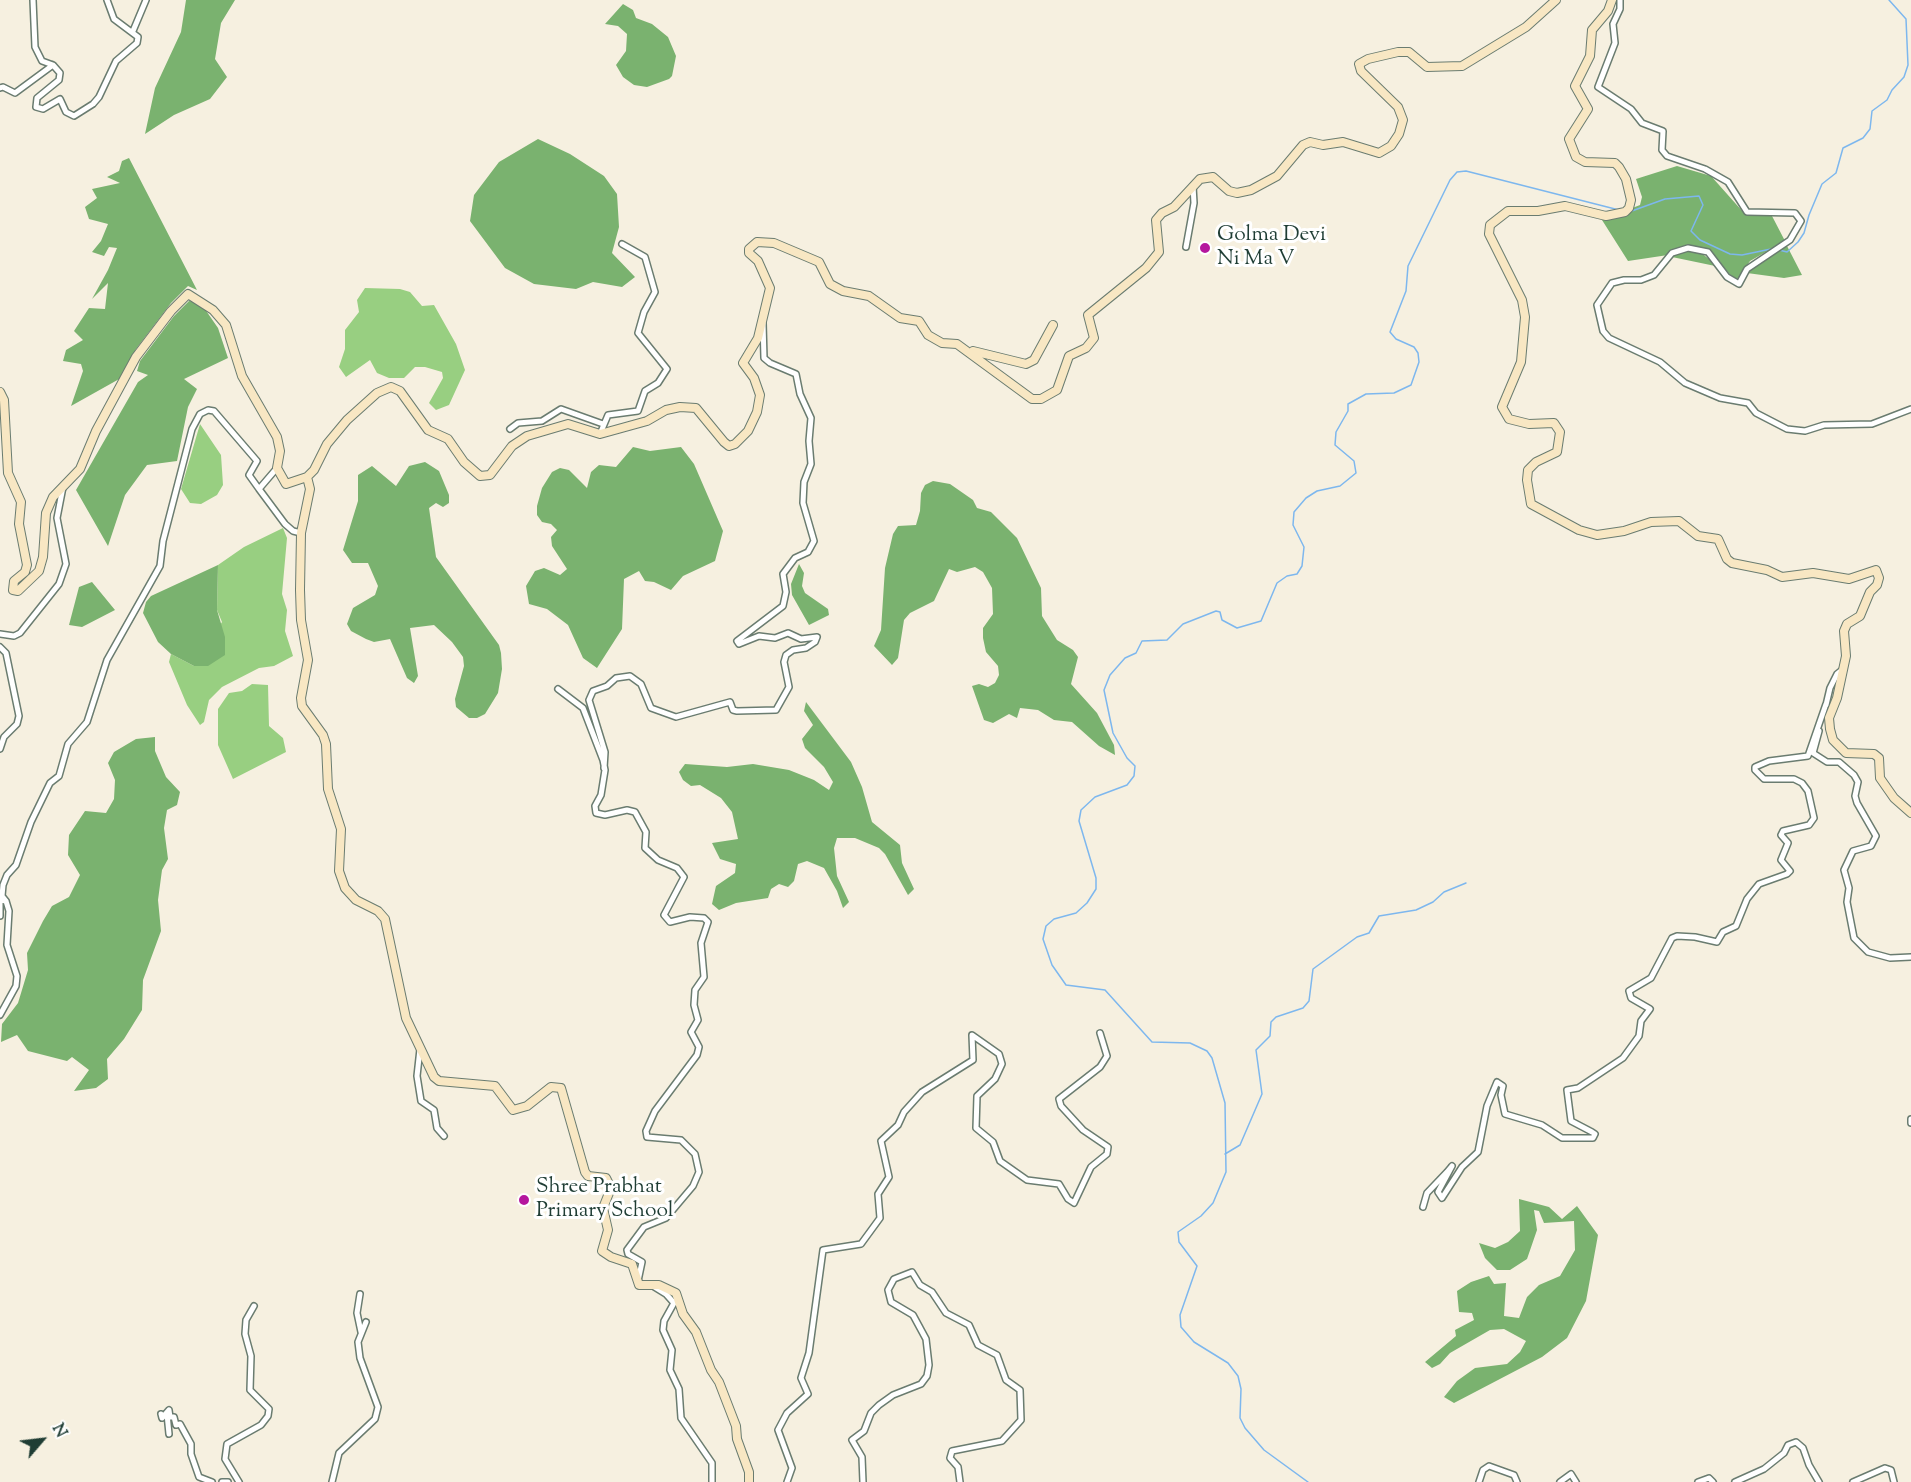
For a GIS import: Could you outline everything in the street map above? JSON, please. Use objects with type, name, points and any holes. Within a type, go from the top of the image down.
[{"type":"main road","points":[[0,392],[4,400],[8,473],[20,494],[19,524],[27,565],[25,572],[14,581],[13,590],[18,591],[39,571],[43,557],[46,513],[53,497],[80,469],[96,431],[136,357],[171,311],[188,294],[213,310],[226,325],[242,376],[277,437],[280,451],[277,468],[286,484],[307,477],[314,470],[327,444],[347,420],[377,393],[391,387],[400,391],[428,430],[448,439],[464,462],[480,476],[490,475],[512,446],[527,436],[568,424],[600,434],[646,421],[666,410],[680,407],[696,408],[724,442],[729,446],[735,444],[748,431],[757,412],[760,395],[754,378],[744,363],[758,338],[770,288],[758,261],[749,253],[749,249],[757,242],[774,243],[819,262],[830,284],[843,291],[868,296],[900,318],[919,321],[928,335],[942,343],[957,344],[966,349],[1032,399],[1049,396],[1057,390],[1069,356],[1086,348],[1094,338],[1088,315],[1146,268],[1160,252],[1156,220],[1162,213],[1174,207],[1200,178],[1213,177],[1229,191],[1238,193],[1251,190],[1277,176],[1303,145],[1310,142],[1323,144],[1343,142],[1379,153],[1392,146],[1403,120],[1398,107],[1361,71],[1359,64],[1398,52],[1409,52],[1427,67],[1462,66],[1526,27],[1556,0]]},
{"type":"main road","points":[[1612,0],[1608,11],[1592,30],[1590,56],[1575,86],[1588,109],[1569,139],[1576,157],[1585,162],[1615,163],[1619,166],[1626,179],[1632,200],[1625,212],[1606,216],[1565,206],[1539,211],[1508,211],[1490,225],[1489,234],[1522,300],[1525,317],[1521,362],[1502,407],[1509,419],[1529,424],[1554,423],[1560,432],[1557,452],[1536,462],[1528,470],[1527,480],[1531,504],[1579,530],[1597,535],[1624,531],[1651,522],[1678,520],[1698,536],[1718,539],[1727,559],[1732,563],[1767,570],[1782,577],[1813,573],[1849,579],[1876,570],[1879,578],[1877,585],[1870,592],[1860,616],[1847,624],[1844,631],[1846,656],[1837,698],[1829,718],[1833,740],[1839,748],[1850,755],[1874,754],[1879,758],[1880,778],[1894,798],[1911,813]]},
{"type":"main road","points":[[966,349],[1026,364],[1034,360],[1053,325]]},
{"type":"main road","points":[[307,477],[310,489],[301,532],[301,620],[308,660],[301,698],[302,706],[323,735],[326,744],[328,789],[341,829],[339,871],[349,894],[385,919],[406,1018],[434,1077],[439,1081],[495,1086],[513,1110],[527,1106],[551,1087],[561,1089],[585,1172],[588,1176],[606,1178],[611,1188],[603,1208],[608,1230],[602,1251],[615,1259],[632,1264],[639,1285],[659,1285],[676,1293],[683,1314],[696,1332],[736,1426],[737,1439],[749,1472],[749,1482]]},
{"type":"street","points":[[33,0],[35,47],[42,62],[53,65],[60,73],[59,80],[37,98],[36,107],[43,109],[60,99],[66,112],[71,115],[78,114],[99,97],[116,61],[137,43],[138,37],[133,31],[114,19],[107,0]]},
{"type":"street","points":[[133,31],[146,0]]},
{"type":"street","points":[[1620,0],[1620,9],[1613,24],[1614,43],[1599,87],[1631,109],[1642,123],[1663,131],[1662,150],[1667,156],[1705,169],[1728,182],[1748,212],[1795,213],[1801,221],[1790,240],[1747,269],[1739,284],[1728,277],[1708,252],[1688,248],[1672,253],[1654,275],[1641,280],[1612,283],[1597,305],[1602,331],[1609,338],[1660,362],[1685,383],[1720,398],[1748,403],[1756,413],[1787,429],[1805,431],[1824,425],[1872,424],[1911,409]]},
{"type":"street","points":[[0,88],[3,87],[15,93],[53,65]]},
{"type":"street","points":[[1186,247],[1194,203],[1193,185]]},
{"type":"street","points":[[600,434],[608,415],[638,411],[645,391],[658,382],[667,369],[638,333],[644,312],[655,292],[645,257],[622,244]]},
{"type":"street","points":[[637,1282],[642,1262],[628,1254],[627,1250],[644,1227],[666,1218],[693,1186],[699,1172],[695,1154],[681,1140],[647,1137],[646,1131],[655,1111],[697,1055],[699,1047],[692,1032],[698,1020],[694,1005],[695,990],[704,976],[701,943],[708,922],[704,918],[690,917],[670,922],[664,915],[684,877],[676,868],[658,860],[645,848],[646,832],[635,812],[627,810],[605,815],[596,813],[595,806],[601,795],[605,752],[590,700],[593,690],[607,686],[616,678],[630,676],[641,684],[651,708],[676,717],[730,702],[733,710],[737,711],[776,710],[789,687],[784,662],[786,655],[793,650],[806,648],[818,637],[801,639],[788,633],[775,638],[759,636],[739,644],[737,641],[783,606],[783,597],[786,592],[783,574],[795,558],[808,552],[814,541],[803,503],[804,482],[811,464],[809,441],[811,418],[800,394],[796,374],[764,358],[763,318]]},
{"type":"street","points":[[510,429],[518,423],[542,421],[561,409],[603,424]]},
{"type":"street","points":[[0,916],[3,885],[16,865],[31,822],[50,783],[59,776],[68,744],[87,722],[107,660],[160,566],[163,541],[192,429],[200,414],[208,410],[214,411],[257,461],[249,475],[285,524],[293,531],[301,532]]},
{"type":"street","points":[[259,489],[277,468]]},
{"type":"street","points":[[0,634],[14,636],[20,633],[59,584],[66,564],[57,518],[63,485]]},
{"type":"street","points":[[0,647],[6,653],[19,716],[18,724],[4,737],[0,749]]},
{"type":"street","points":[[1842,670],[1830,688],[1813,753],[1827,762],[1839,762],[1854,775],[1858,783],[1855,796],[1857,803],[1876,836],[1871,846],[1853,851],[1844,870],[1849,888],[1847,902],[1854,938],[1868,952],[1890,958],[1911,957]]},
{"type":"street","points":[[558,689],[583,708],[604,768]]},
{"type":"street","points":[[1423,1207],[1427,1193],[1452,1166],[1438,1192],[1442,1198],[1448,1186],[1478,1152],[1487,1106],[1497,1082],[1503,1086],[1501,1095],[1505,1114],[1542,1125],[1562,1138],[1593,1138],[1595,1134],[1570,1121],[1567,1090],[1578,1088],[1623,1058],[1639,1036],[1641,1021],[1650,1009],[1631,998],[1629,991],[1651,978],[1672,938],[1695,937],[1717,942],[1723,932],[1736,926],[1747,899],[1759,884],[1790,871],[1781,860],[1788,843],[1781,835],[1785,830],[1809,825],[1814,818],[1808,791],[1802,783],[1794,779],[1764,779],[1755,767],[1769,762],[1808,756],[1826,704]]},
{"type":"street","points":[[0,1014],[16,986],[17,976],[7,945],[9,911],[2,901]]},
{"type":"street","points":[[787,1482],[792,1467],[778,1430],[787,1413],[808,1394],[801,1378],[809,1353],[823,1251],[833,1246],[861,1244],[880,1218],[878,1194],[889,1177],[880,1141],[898,1125],[904,1112],[922,1092],[973,1060],[972,1035],[999,1054],[1002,1064],[995,1079],[977,1096],[976,1128],[993,1142],[1000,1161],[1027,1180],[1059,1184],[1068,1199],[1074,1203],[1091,1167],[1107,1154],[1108,1148],[1083,1130],[1061,1106],[1059,1099],[1100,1067],[1107,1056],[1100,1033]]},
{"type":"street","points":[[420,1047],[417,1076],[421,1101],[434,1110],[437,1128],[444,1136]]},
{"type":"street","points":[[863,1482],[862,1457],[852,1440],[864,1431],[871,1413],[879,1406],[893,1395],[921,1384],[927,1376],[929,1365],[926,1340],[913,1315],[891,1302],[888,1290],[894,1278],[912,1272],[920,1285],[932,1292],[946,1313],[969,1325],[978,1345],[997,1355],[1006,1380],[1020,1390],[1021,1420],[1002,1441],[952,1451],[950,1458],[958,1467],[960,1482]]},
{"type":"street","points":[[651,1286],[666,1294],[674,1304],[664,1321],[663,1330],[672,1350],[670,1370],[679,1389],[681,1418],[712,1462],[712,1482]]},
{"type":"street","points":[[360,1294],[357,1313],[361,1332]]},
{"type":"street","points":[[237,1481],[225,1459],[227,1444],[261,1425],[268,1416],[269,1409],[250,1390],[251,1356],[245,1334],[246,1320],[254,1306]]},
{"type":"street","points":[[332,1482],[339,1454],[375,1419],[378,1407],[360,1358],[358,1342],[366,1322]]},
{"type":"street","points":[[169,1434],[164,1413],[169,1410],[170,1417],[174,1417],[176,1425],[180,1424],[191,1444],[191,1454],[199,1477],[212,1482]]},
{"type":"street","points":[[1735,1482],[1764,1469],[1784,1453],[1788,1445],[1796,1442],[1803,1448],[1809,1465],[1820,1482]]},
{"type":"street","points":[[1479,1482],[1482,1470],[1489,1466],[1514,1475],[1517,1482]]},
{"type":"street","points":[[1853,1482],[1885,1468],[1891,1470],[1894,1482]]},
{"type":"street","points":[[1560,1482],[1571,1474],[1576,1482]]},
{"type":"street","points":[[1698,1482],[1708,1478],[1713,1482]]},
{"type":"street","points":[[222,1482],[228,1482]]},
{"type":"green space","points":[[186,0],[235,0],[221,23],[215,59],[227,77],[210,99],[174,115],[145,134],[155,88],[181,32]]},
{"type":"green space","points":[[623,4],[633,10],[636,18],[652,24],[668,37],[676,56],[672,76],[669,79],[647,87],[634,85],[623,77],[616,65],[626,51],[627,34],[618,26],[605,24]]},
{"type":"green space","points":[[538,139],[570,154],[604,176],[617,194],[619,227],[612,253],[635,277],[622,287],[593,282],[576,289],[534,284],[505,268],[470,221],[474,195],[499,162]]},
{"type":"green space","points":[[129,158],[197,290],[188,286],[171,303],[136,349],[121,378],[71,406],[83,371],[81,364],[63,361],[66,350],[83,340],[74,331],[89,308],[105,309],[108,283],[92,299],[117,248],[109,247],[104,256],[92,252],[101,241],[108,224],[89,219],[85,207],[97,198],[92,189],[120,183],[107,177],[119,171],[122,161]]},
{"type":"green space","points":[[1677,166],[1711,176],[1744,213],[1772,216],[1785,241],[1750,261],[1736,281],[1708,251],[1687,247],[1668,255],[1628,261],[1602,220],[1640,205],[1642,197],[1636,179]]},
{"type":"green space","points":[[1786,244],[1802,275],[1784,278],[1747,273]]},
{"type":"green space","points":[[1683,251],[1701,253],[1720,267],[1672,257]]},
{"type":"green space","points":[[365,288],[400,289],[410,292],[422,306],[434,305],[456,344],[465,370],[449,405],[436,410],[429,403],[443,378],[442,372],[425,367],[415,367],[404,378],[389,378],[377,373],[370,360],[346,377],[339,367],[345,349],[345,330],[359,312],[357,300]]},
{"type":"green space","points":[[189,301],[200,302],[218,328],[228,358],[184,379],[197,389],[188,407],[177,461],[147,465],[125,495],[108,546],[76,490],[138,382],[148,375],[137,371],[140,361],[174,316]]},
{"type":"green space","points":[[200,424],[221,455],[223,485],[217,495],[201,504],[190,503],[181,489]]},
{"type":"green space","points":[[633,447],[650,451],[681,447],[694,464],[723,531],[715,561],[683,576],[671,590],[654,582],[645,581],[639,571],[624,579],[622,629],[597,668],[583,658],[568,625],[547,609],[529,604],[526,586],[535,571],[544,568],[560,575],[567,569],[552,546],[551,537],[557,530],[551,524],[542,522],[537,515],[537,506],[542,488],[552,472],[560,468],[569,470],[587,488],[591,472],[599,465],[616,467]]},
{"type":"green space","points":[[425,462],[439,471],[449,495],[449,503],[443,507],[436,503],[429,508],[436,557],[499,645],[501,653],[502,669],[498,693],[485,714],[477,718],[469,718],[456,707],[455,699],[464,666],[463,657],[452,642],[434,625],[410,628],[418,676],[414,683],[407,678],[390,639],[374,642],[351,631],[347,624],[353,608],[375,595],[378,586],[368,563],[352,563],[343,550],[358,501],[358,475],[372,466],[396,486],[409,466]]},
{"type":"green space","points":[[933,481],[950,484],[973,500],[977,508],[991,512],[1017,538],[1041,588],[1042,616],[1057,640],[1073,650],[1078,657],[1071,684],[1097,713],[1114,745],[1115,755],[1099,746],[1072,722],[1054,720],[1038,710],[1020,708],[1017,718],[1009,714],[993,723],[984,720],[972,686],[979,684],[988,687],[995,683],[999,675],[998,666],[986,652],[983,638],[983,628],[993,614],[992,588],[983,572],[975,567],[957,572],[949,569],[934,601],[910,613],[904,620],[898,658],[892,665],[874,646],[881,630],[885,568],[893,534],[898,526],[916,525],[921,493],[925,485]]},
{"type":"green space","points":[[283,528],[287,538],[282,594],[287,610],[285,631],[293,656],[274,666],[259,668],[222,687],[209,700],[204,722],[200,725],[187,705],[169,662],[171,654],[194,666],[222,622],[217,610],[218,565],[244,547]]},
{"type":"green space","points":[[799,564],[804,573],[802,586],[805,593],[828,609],[829,615],[809,625],[792,595],[791,584]]},
{"type":"green space","points":[[218,565],[217,610],[225,637],[225,655],[208,666],[194,666],[171,654],[158,642],[143,613],[146,602],[151,596]]},
{"type":"green space","points":[[92,582],[115,610],[82,627],[69,625],[79,587]]},
{"type":"green space","points":[[252,684],[268,685],[269,726],[283,738],[286,752],[233,779],[218,745],[218,709],[229,693],[242,691]]},
{"type":"green space","points":[[806,702],[851,762],[862,787],[872,822],[900,845],[902,863],[914,889],[908,895],[885,854],[879,848],[855,838],[837,838],[834,848],[837,876],[849,902],[843,908],[837,891],[824,868],[807,861],[798,864],[794,881],[788,887],[779,884],[771,889],[768,898],[736,903],[719,910],[712,904],[716,886],[735,873],[736,864],[720,859],[712,843],[738,839],[732,812],[721,798],[700,785],[691,786],[683,780],[679,772],[685,764],[727,767],[753,764],[789,770],[814,780],[829,790],[833,782],[824,767],[805,748],[802,739],[813,725],[804,711]]},
{"type":"green space","points":[[155,737],[155,751],[166,777],[180,792],[177,805],[167,810],[164,828],[168,859],[162,870],[158,900],[161,931],[143,980],[142,1010],[124,1039],[107,1059],[108,1079],[96,1088],[74,1091],[89,1070],[72,1057],[67,1061],[28,1051],[17,1035],[1,1042],[2,1024],[18,1003],[28,970],[27,953],[43,921],[52,906],[69,897],[80,875],[68,855],[69,835],[85,811],[106,813],[114,799],[115,780],[108,763],[114,752],[136,739]]},
{"type":"green space","points":[[1519,1199],[1549,1207],[1562,1219],[1577,1206],[1598,1235],[1586,1301],[1567,1338],[1542,1357],[1454,1403],[1444,1397],[1457,1381],[1475,1368],[1507,1364],[1520,1352],[1526,1341],[1504,1329],[1490,1330],[1450,1353],[1440,1364],[1432,1368],[1425,1362],[1456,1336],[1455,1330],[1474,1320],[1472,1313],[1459,1312],[1457,1291],[1471,1282],[1489,1276],[1494,1284],[1506,1283],[1504,1316],[1519,1318],[1527,1297],[1539,1285],[1560,1276],[1575,1250],[1574,1221],[1544,1223],[1539,1211],[1534,1210],[1537,1230],[1527,1259],[1510,1270],[1497,1270],[1485,1258],[1479,1243],[1495,1248],[1508,1242],[1520,1231]]},
{"type":"waterway","points":[[1779,250],[1787,252],[1798,242],[1804,233],[1822,184],[1836,173],[1843,148],[1863,138],[1870,129],[1872,111],[1887,100],[1892,90],[1904,77],[1908,65],[1906,19],[1889,0]]},
{"type":"waterway","points":[[1308,1482],[1264,1450],[1245,1428],[1240,1418],[1241,1389],[1238,1376],[1228,1363],[1194,1342],[1181,1327],[1180,1315],[1197,1266],[1179,1242],[1178,1232],[1201,1216],[1213,1203],[1226,1172],[1225,1103],[1212,1058],[1207,1051],[1190,1043],[1152,1042],[1105,990],[1066,985],[1052,965],[1043,939],[1046,926],[1054,919],[1076,913],[1087,903],[1096,889],[1096,878],[1079,821],[1081,810],[1095,797],[1127,785],[1134,776],[1135,766],[1127,758],[1113,733],[1104,690],[1110,675],[1125,658],[1136,653],[1142,641],[1167,640],[1183,624],[1216,611],[1220,612],[1222,620],[1237,628],[1261,621],[1277,583],[1287,576],[1297,574],[1302,566],[1304,547],[1293,525],[1294,512],[1306,498],[1317,491],[1340,486],[1356,473],[1354,461],[1335,445],[1336,432],[1348,411],[1348,404],[1366,394],[1394,393],[1411,385],[1419,362],[1418,353],[1414,347],[1396,339],[1390,332],[1406,291],[1408,266],[1450,180],[1457,172],[1466,171],[1619,210]]},
{"type":"waterway","points":[[1629,212],[1665,199],[1699,196],[1703,205],[1691,231],[1700,240],[1730,254],[1742,255],[1771,249]]},
{"type":"waterway","points":[[1225,1154],[1240,1145],[1262,1094],[1256,1050],[1270,1036],[1271,1022],[1276,1017],[1303,1008],[1309,1001],[1313,969],[1357,937],[1369,933],[1379,916],[1416,910],[1433,902],[1444,892],[1466,883]]},
{"type":"place","name":"Golma Devi Ni Ma V","points":[[1205,248]]},
{"type":"place","name":"Shree Prabhat Primary School","points":[[524,1200]]}]
